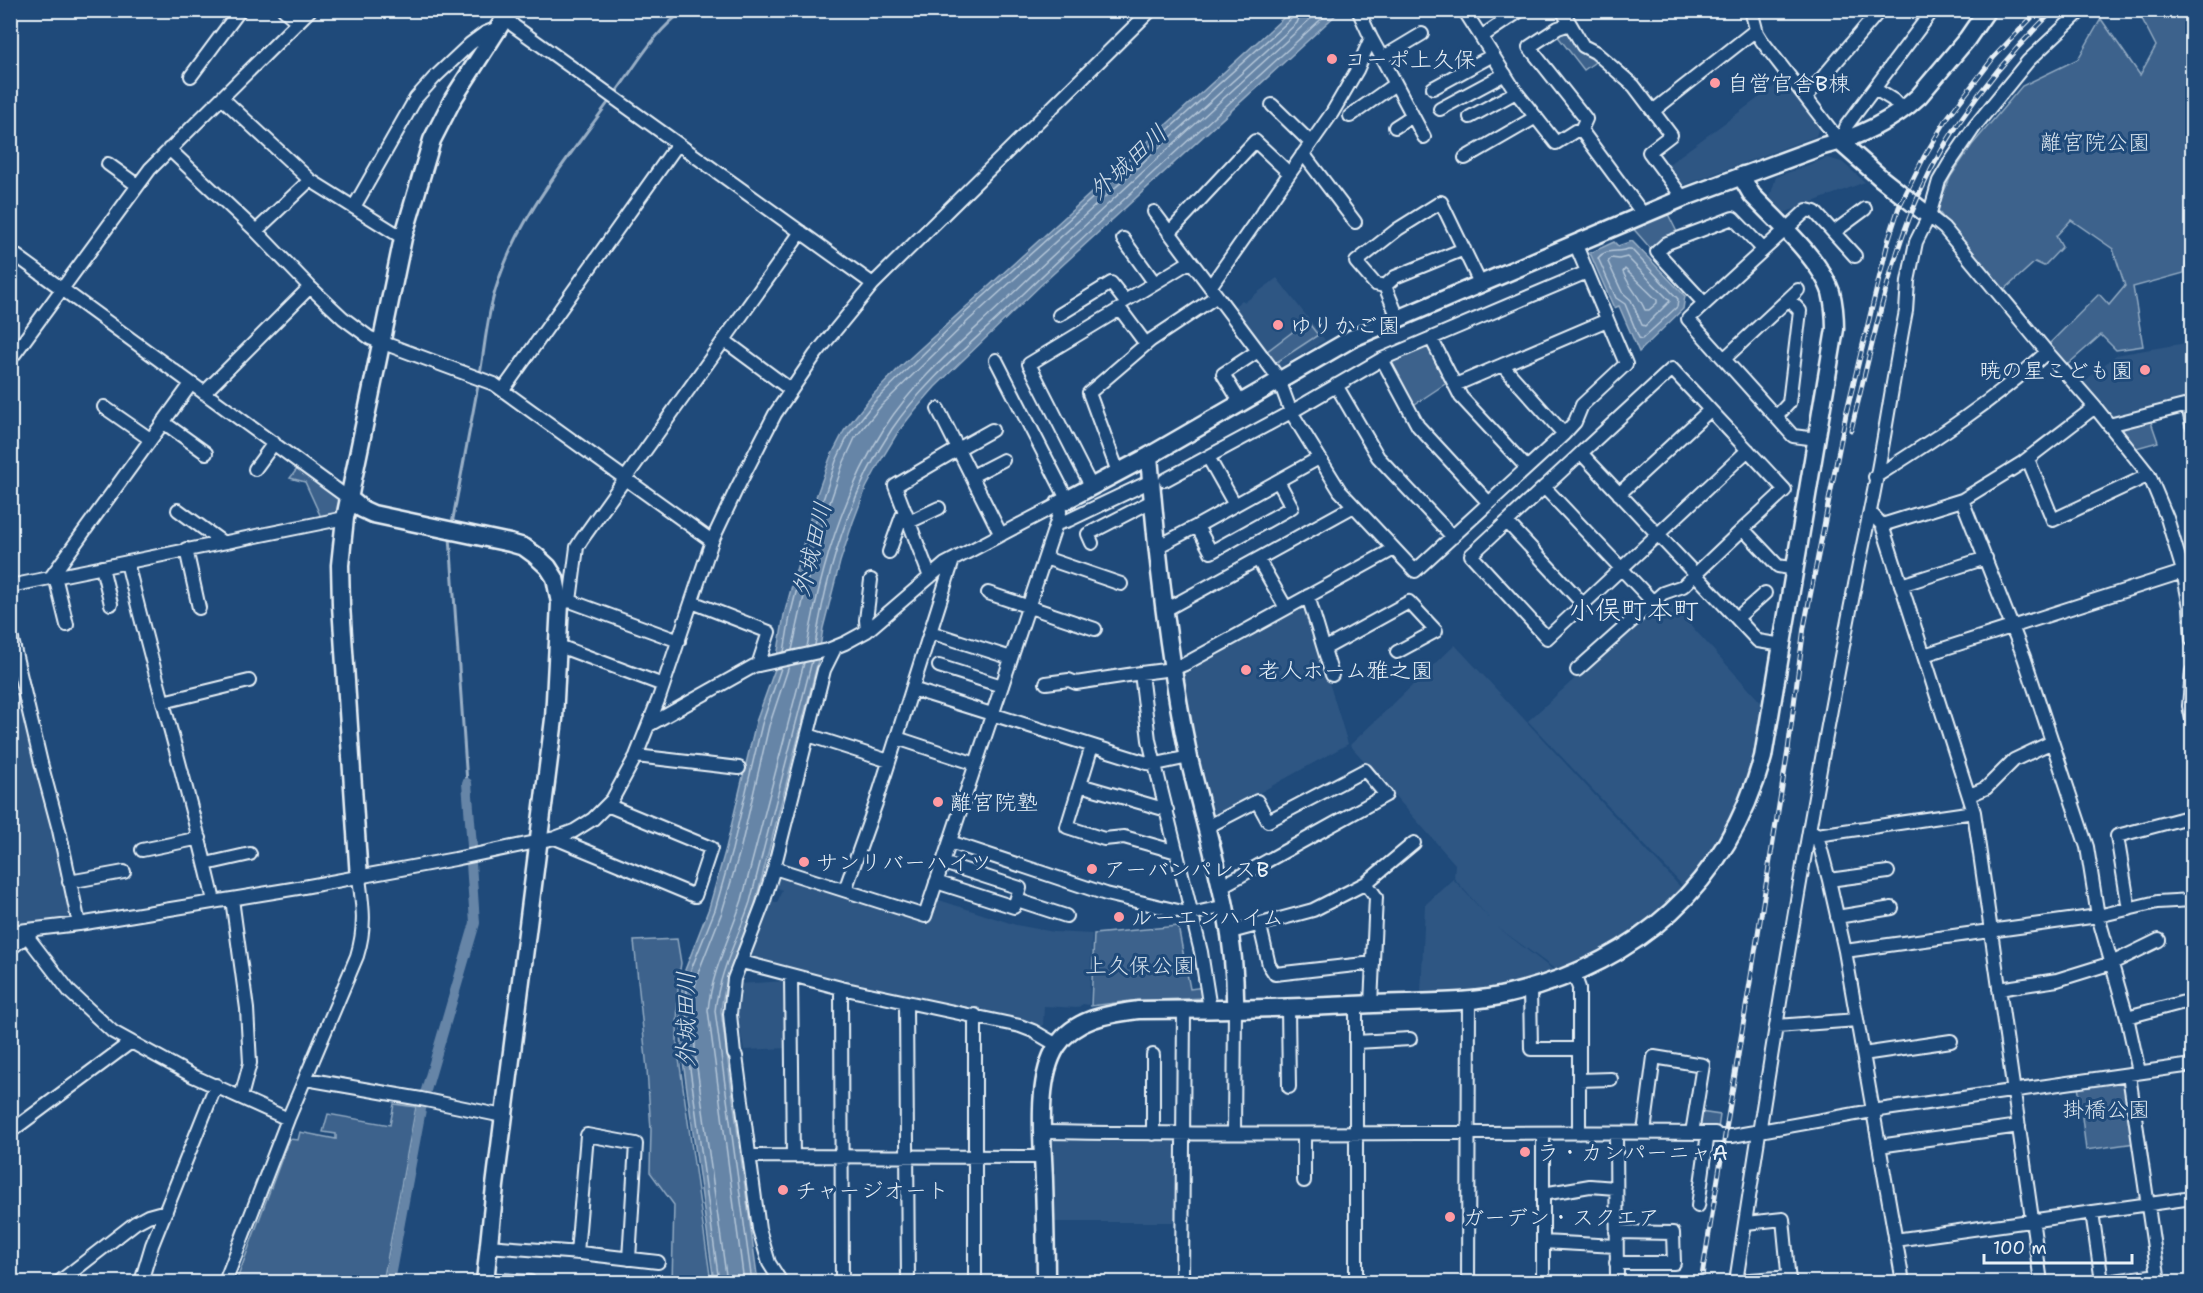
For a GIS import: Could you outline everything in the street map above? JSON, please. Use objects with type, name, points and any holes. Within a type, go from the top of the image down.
[{"type":"street","points":[[191,76],[240,10]]},
{"type":"street","points":[[284,10],[298,22]]},
{"type":"street","points":[[10,360],[137,185],[169,149],[310,10]]},
{"type":"street","points":[[10,932],[31,933],[359,878],[548,840],[584,826],[607,805],[636,756],[679,641],[712,541],[762,439],[791,390],[828,338],[873,284],[1151,10]]},
{"type":"street","points":[[1361,10],[1359,12],[1371,38],[1424,137]]},
{"type":"street","points":[[1464,10],[1516,92],[1556,143],[1575,131],[1581,130]]},
{"type":"street","points":[[1481,37],[1521,10]]},
{"type":"street","points":[[1562,10],[1583,45],[1595,52],[1634,86],[1671,135],[1650,152],[1683,198]]},
{"type":"street","points":[[1751,10],[1757,33],[1840,142],[1944,228],[2095,407],[2149,475],[2188,570],[2193,640]]},
{"type":"street","points":[[1806,97],[1880,10]]},
{"type":"street","points":[[1840,142],[1847,125],[1933,10]]},
{"type":"street","points":[[649,725],[761,664],[831,649],[867,631],[953,560],[1149,456],[1353,338],[1643,214],[1743,175],[1840,142],[1885,121],[1919,96],[1987,10]]},
{"type":"street","points":[[1746,1223],[1783,1219],[1789,1280],[1736,1282],[1776,1026],[1813,833],[1906,311],[1908,281],[1916,242],[1929,216],[1940,182],[1975,126],[2028,61],[2082,10]]},
{"type":"street","points":[[503,16],[677,145],[873,284]]},
{"type":"street","points":[[354,207],[416,98],[470,44],[503,16]]},
{"type":"street","points":[[225,1282],[288,1119],[362,940],[364,920],[359,878],[341,605],[340,565],[345,518],[351,500],[351,487],[404,238],[432,140],[441,120],[503,16]]},
{"type":"street","points":[[1570,24],[1558,28],[1530,47],[1586,119],[1581,130]]},
{"type":"street","points":[[1653,111],[1752,33],[1757,33]]},
{"type":"street","points":[[1383,58],[1422,34]]},
{"type":"street","points":[[1118,471],[1089,393],[1146,344],[1214,291],[1289,173],[1346,90],[1371,38]]},
{"type":"street","points":[[1433,88],[1493,55]]},
{"type":"street","points":[[1440,109],[1505,74]]},
{"type":"street","points":[[1350,116],[1395,84]]},
{"type":"street","points":[[1875,88],[1893,100],[1902,110]]},
{"type":"street","points":[[1470,117],[1516,92]]},
{"type":"street","points":[[222,98],[310,180],[404,238]]},
{"type":"street","points":[[1272,105],[1310,142]]},
{"type":"street","points":[[1395,127],[1412,116]]},
{"type":"street","points":[[1466,158],[1536,117]]},
{"type":"street","points":[[1581,130],[1643,214]]},
{"type":"street","points":[[1169,233],[1255,141],[1289,173]]},
{"type":"street","points":[[502,390],[677,145]]},
{"type":"street","points":[[169,149],[256,231],[310,287],[370,338],[480,379],[502,390],[712,541]]},
{"type":"street","points":[[1302,155],[1355,222]]},
{"type":"street","points":[[108,164],[137,185]]},
{"type":"street","points":[[1047,1282],[1043,1157],[1045,1080],[1057,1045],[1073,1030],[1095,1018],[1138,1010],[1363,1005],[1469,999],[1509,994],[1574,974],[1619,952],[1656,926],[1696,888],[1721,854],[1740,822],[1758,776],[1770,722],[1834,340],[1833,302],[1829,286],[1820,270],[1752,195],[1743,175]]},
{"type":"street","points":[[256,231],[310,180]]},
{"type":"street","points":[[1385,286],[1376,284],[1356,262],[1398,229],[1441,202],[1480,283]]},
{"type":"street","points":[[1834,232],[1864,209]]},
{"type":"street","points":[[1817,439],[1793,436],[1688,319],[1807,210],[1815,212],[1855,256]]},
{"type":"street","points":[[1154,212],[1279,380],[1291,412],[1340,491],[1415,571],[1564,434],[1575,422],[1582,405],[1626,364],[1575,243]]},
{"type":"street","points":[[1704,303],[1657,252],[1667,243],[1733,218],[1763,249]]},
{"type":"street","points":[[530,1282],[485,1281],[503,1116],[548,840],[559,646],[565,602],[577,548],[801,232]]},
{"type":"street","points":[[1123,239],[1154,282]]},
{"type":"street","points":[[1385,286],[1395,277],[1464,249]]},
{"type":"street","points":[[10,251],[366,512],[524,547],[548,567],[565,602],[679,641]]},
{"type":"street","points":[[1059,315],[1112,283],[1125,301],[1191,261]]},
{"type":"street","points":[[1056,524],[1208,457],[1382,359],[1587,272]]},
{"type":"street","points":[[1385,286],[1398,318]]},
{"type":"street","points":[[204,393],[310,287]]},
{"type":"street","points":[[1724,359],[1794,295],[1800,311],[1789,403],[1776,417]]},
{"type":"street","points":[[1091,486],[1029,364],[1120,309],[1146,344]]},
{"type":"street","points":[[1455,385],[1607,320]]},
{"type":"street","points":[[1431,338],[1461,397],[1527,468]]},
{"type":"street","points":[[724,341],[791,390]]},
{"type":"street","points":[[1237,397],[1223,374],[1258,351]]},
{"type":"street","points":[[1875,477],[1926,445],[2002,391],[2047,352]]},
{"type":"street","points":[[1382,359],[1418,426],[1489,503]]},
{"type":"street","points":[[774,868],[925,916],[1063,501],[996,360]]},
{"type":"street","points":[[1502,365],[1564,434]]},
{"type":"street","points":[[1577,670],[1663,593],[1683,586],[1785,490],[1748,450],[1672,369],[1471,555],[1547,638],[1748,450]]},
{"type":"street","points":[[53,577],[191,384]]},
{"type":"street","points":[[1336,385],[1378,457],[1453,537]]},
{"type":"street","points":[[2109,425],[2190,404],[2193,425]]},
{"type":"street","points":[[104,407],[150,439]]},
{"type":"street","points":[[1882,525],[1962,500],[2028,459],[2095,407]]},
{"type":"street","points":[[938,409],[1001,535]]},
{"type":"street","points":[[1619,494],[1710,410]]},
{"type":"street","points":[[163,422],[206,453]]},
{"type":"street","points":[[930,577],[895,486],[992,430]]},
{"type":"street","points":[[255,470],[274,443]]},
{"type":"street","points":[[1581,453],[1758,641],[1783,645]]},
{"type":"street","points":[[1149,456],[1158,480],[1152,501],[1173,669],[1189,757],[1222,886],[1231,932],[1234,963],[1234,1133]]},
{"type":"street","points":[[1208,457],[1235,505]]},
{"type":"street","points":[[1157,547],[1319,458]]},
{"type":"street","points":[[2028,459],[2053,520],[2149,475]]},
{"type":"street","points":[[972,477],[1003,460]]},
{"type":"street","points":[[1197,526],[1211,552],[1282,513],[1292,507],[1278,481]]},
{"type":"street","points":[[1544,488],[1653,602]]},
{"type":"street","points":[[1962,500],[2012,626],[2087,847],[2097,916],[2127,1017],[2148,1204],[2159,1279],[2104,1282],[2092,1212]]},
{"type":"street","points":[[1092,543],[1088,534],[1152,501]]},
{"type":"street","points":[[1165,610],[1354,506]]},
{"type":"street","points":[[889,552],[902,516],[907,518],[939,508]]},
{"type":"street","points":[[178,510],[222,542]]},
{"type":"street","points":[[1870,512],[1882,525],[1974,812],[2042,1282]]},
{"type":"street","points":[[10,586],[345,518]]},
{"type":"street","points":[[1507,522],[1583,604]]},
{"type":"street","points":[[1743,529],[1778,566],[1796,569]]},
{"type":"street","points":[[186,549],[200,608]]},
{"type":"street","points":[[1046,683],[1069,680],[1076,683],[1173,669],[1394,549]]},
{"type":"street","points":[[1045,558],[1121,584]]},
{"type":"street","points":[[1901,585],[1986,558]]},
{"type":"street","points":[[1258,559],[1286,608]]},
{"type":"street","points":[[845,890],[897,738],[953,560]]},
{"type":"street","points":[[127,561],[200,838],[214,901]]},
{"type":"street","points":[[102,567],[111,604]]},
{"type":"street","points":[[1924,655],[2188,570]]},
{"type":"street","points":[[53,577],[67,625]]},
{"type":"street","points":[[867,631],[866,620],[871,580]]},
{"type":"street","points":[[988,593],[1095,629]]},
{"type":"street","points":[[1737,618],[1765,593]]},
{"type":"street","points":[[1308,596],[1332,675]]},
{"type":"street","points":[[692,602],[769,632],[761,664]]},
{"type":"street","points":[[1324,649],[1409,602],[1436,631],[1397,652]]},
{"type":"street","points":[[10,631],[59,830],[79,924]]},
{"type":"street","points":[[930,632],[1011,658]]},
{"type":"street","points":[[559,646],[663,685]]},
{"type":"street","points":[[781,1282],[769,1263],[762,1241],[730,1014],[734,979],[764,904],[831,649]]},
{"type":"street","points":[[939,666],[1002,686]]},
{"type":"street","points":[[2193,670],[2189,706],[2193,719]]},
{"type":"street","points":[[1141,673],[1149,740],[1201,952],[1210,1009]]},
{"type":"street","points":[[163,702],[249,681]]},
{"type":"street","points":[[912,689],[1156,764],[1189,757]]},
{"type":"street","points":[[808,735],[889,761]]},
{"type":"street","points":[[897,738],[976,764]]},
{"type":"street","points":[[1970,795],[1986,788],[2014,760],[2052,742]]},
{"type":"street","points":[[1092,746],[1067,827],[1104,839],[1124,837],[1177,852]]},
{"type":"street","points":[[636,756],[738,768]]},
{"type":"street","points":[[1207,827],[1257,801],[1268,821],[1365,770],[1386,795],[1222,886]]},
{"type":"street","points":[[1080,785],[1167,810]]},
{"type":"street","points":[[548,840],[694,896],[711,848],[607,805]]},
{"type":"street","points":[[1813,833],[1974,812]]},
{"type":"street","points":[[2129,909],[2117,836],[2193,816]]},
{"type":"street","points":[[1813,833],[1829,880],[1845,951],[1903,1282]]},
{"type":"street","points":[[142,850],[200,838]]},
{"type":"street","points":[[950,842],[1106,894],[1191,914],[1226,906]]},
{"type":"street","points":[[1231,932],[1313,910],[1366,883],[1414,843]]},
{"type":"street","points":[[206,864],[250,854]]},
{"type":"street","points":[[936,882],[1014,907],[1017,900],[1020,888],[943,863]]},
{"type":"street","points":[[69,882],[124,872]]},
{"type":"street","points":[[1829,880],[1888,872]]},
{"type":"street","points":[[1356,1282],[1356,1042],[1373,963],[1376,897],[1366,883]]},
{"type":"street","points":[[232,898],[247,1009],[250,1063],[241,1097]]},
{"type":"street","points":[[1017,900],[1066,916]]},
{"type":"street","points":[[1845,951],[2097,916],[2157,902],[2193,900]]},
{"type":"street","points":[[1837,917],[1892,908]]},
{"type":"street","points":[[1260,926],[1269,965],[1275,974],[1373,963]]},
{"type":"street","points":[[31,933],[70,992],[113,1032],[288,1119]]},
{"type":"street","points":[[10,949],[31,933]]},
{"type":"street","points":[[1999,989],[2057,980],[2112,963],[2159,940]]},
{"type":"street","points":[[742,962],[841,988],[1027,1029],[1057,1045]]},
{"type":"street","points":[[1574,974],[1579,988],[1579,1133]]},
{"type":"street","points":[[791,976],[793,1156]]},
{"type":"street","points":[[1530,987],[1531,1049],[1579,1049]]},
{"type":"street","points":[[841,988],[842,1282]]},
{"type":"street","points":[[1468,1282],[1469,999]]},
{"type":"street","points":[[2127,1017],[2193,1000]]},
{"type":"street","points":[[906,1002],[908,1282]]},
{"type":"street","points":[[1288,1007],[1289,1087]]},
{"type":"street","points":[[1182,1282],[1184,1010]]},
{"type":"street","points":[[975,1016],[975,1282]]},
{"type":"street","points":[[1776,1026],[1857,1020]]},
{"type":"street","points":[[1356,1042],[1410,1039]]},
{"type":"street","points":[[1863,1054],[1951,1041]]},
{"type":"street","points":[[10,1132],[131,1042]]},
{"type":"street","points":[[1153,1055],[1153,1134]]},
{"type":"street","points":[[1644,1132],[1654,1057],[1703,1065],[1692,1133]]},
{"type":"street","points":[[1043,1132],[1153,1134],[1644,1132],[1715,1133],[1715,1136],[1732,1136],[1872,1111],[2193,1065]]},
{"type":"street","points":[[306,1079],[503,1116]]},
{"type":"street","points":[[1579,1080],[1611,1080]]},
{"type":"street","points":[[141,1282],[165,1211],[216,1085]]},
{"type":"street","points":[[1880,1146],[2019,1126]]},
{"type":"street","points":[[1616,1133],[1617,1282]]},
{"type":"street","points":[[1698,1206],[1708,1133]]},
{"type":"street","points":[[1304,1134],[1304,1181]]},
{"type":"street","points":[[1543,1134],[1543,1282]]},
{"type":"street","points":[[577,1253],[587,1135],[636,1144],[629,1259]]},
{"type":"street","points":[[750,1156],[1043,1157]]},
{"type":"street","points":[[1543,1194],[1590,1186],[1616,1188]]},
{"type":"street","points":[[1895,1240],[2193,1198]]},
{"type":"street","points":[[59,1282],[135,1222],[165,1211]]},
{"type":"street","points":[[1616,1232],[1673,1233],[1674,1263],[1616,1263]]},
{"type":"street","points":[[1543,1242],[1616,1246]]},
{"type":"street","points":[[488,1246],[658,1262]]},
{"type":"shaded area","points":[[1783,80],[1820,125],[1816,136],[1682,186],[1666,166]]},
{"type":"shaded area","points":[[1827,158],[1842,162],[1865,182],[1784,213],[1770,197],[1776,177]]},
{"type":"shaded area","name":"ゆりかご園","points":[[1277,278],[1325,340],[1279,368],[1275,367],[1231,309],[1242,300],[1245,302]]},
{"type":"shaded area","name":"暁の星こども園","points":[[2192,342],[2192,399],[2110,420],[2081,384],[2116,355]]},
{"type":"shaded area","points":[[1665,597],[1766,708],[1760,744],[1730,827],[1686,889],[1528,721]]},
{"type":"shaded area","points":[[1305,604],[1348,744],[1217,816],[1209,813],[1182,677],[1187,669]]},
{"type":"shaded area","points":[[1455,645],[1685,892],[1638,933],[1559,972],[1496,926],[1557,973],[1495,988],[1466,992],[1421,993],[1425,905],[1453,879],[1489,918],[1454,878],[1455,864],[1350,745]]},
{"type":"shaded area","points":[[10,647],[74,915],[71,918],[11,927]]},
{"type":"shaded area","points":[[781,873],[927,922],[936,899],[1016,925],[1054,932],[1092,934],[1089,1005],[1083,1004],[1077,1008],[1044,1006],[1043,1026],[894,995],[752,960],[749,956],[771,900],[777,903],[782,890],[776,887]]},
{"type":"shaded area","points":[[785,981],[789,1048],[744,1050],[738,1018],[737,984]]},
{"type":"shaded area","points":[[1179,1135],[1178,1222],[1053,1222],[1051,1138]]},
{"type":"green space","name":"離宮院公園","points":[[2138,11],[2192,11],[2192,226],[2184,273],[2133,287],[2143,346],[2116,350],[2101,335],[2067,365],[2049,344],[2099,294],[2109,305],[2125,286],[2113,249],[2071,220],[2056,236],[2062,247],[2044,266],[2035,262],[2003,291],[1938,211],[1951,176],[1972,145],[2022,86],[2078,59],[2101,19],[2140,75],[2156,46]]},
{"type":"green space","points":[[1560,31],[1569,32],[1598,60],[1584,70],[1556,34]]},
{"type":"green space","points":[[1667,212],[1677,232],[1665,237],[1651,249],[1631,226]]},
{"type":"green space","points":[[1307,321],[1318,335],[1274,364],[1266,352]]},
{"type":"green space","points":[[1426,344],[1432,349],[1448,382],[1412,406],[1390,364],[1392,360]]},
{"type":"green space","points":[[2150,419],[2158,442],[2133,449],[2121,434],[2123,430],[2133,423]]},
{"type":"green space","points":[[298,468],[340,499],[341,507],[336,513],[321,517],[305,482],[290,478]]},
{"type":"green space","name":"上久保公園","points":[[1178,926],[1190,989],[1204,987],[1205,998],[1131,1001],[1091,1006],[1094,934]]},
{"type":"green space","points":[[677,939],[681,963],[678,982],[677,1045],[711,1282],[672,1282],[674,1205],[650,1172],[651,1130],[647,1069],[634,941]]},
{"type":"green space","name":"掛橋公園","points":[[2126,1079],[2135,1143],[2086,1150],[2078,1085]]},
{"type":"green space","points":[[394,1104],[416,1107],[383,1282],[236,1282],[289,1139],[298,1140],[300,1132],[336,1139],[336,1134],[323,1132],[328,1114],[390,1125]]},
{"type":"green space","points":[[1700,1112],[1720,1115],[1718,1129],[1704,1129],[1698,1121]]},
{"type":"water","name":"外城田川","points":[[1291,11],[1340,11],[1043,283],[935,387],[898,432],[866,488],[840,562],[823,628],[818,661],[755,904],[723,997],[721,1011],[758,1282],[714,1282],[682,1054],[680,1002],[685,970],[709,908],[726,848],[756,722],[775,669],[784,615],[816,497],[830,458],[844,431],[871,397],[900,367]]},
{"type":"water","points":[[1632,241],[1685,296],[1683,309],[1639,352],[1619,306],[1614,308],[1590,253],[1614,242],[1618,246]]},
{"type":"waterway","points":[[614,95],[655,38],[685,10]]},
{"type":"waterway","points":[[480,374],[488,320],[505,262],[530,213],[610,100]]},
{"type":"waterway","points":[[452,524],[479,380]]},
{"type":"waterway","points":[[450,537],[467,783]]},
{"type":"waterway","points":[[467,783],[472,846]]},
{"type":"waterway","points":[[389,1282],[422,1104],[475,923],[471,863]]},
{"type":"railway","points":[[1701,1282],[1788,750],[1804,627],[1846,414],[1889,238],[1899,207],[1924,157],[1948,117],[1994,57],[2039,10]]},
{"type":"railway","points":[[1851,430],[1892,271],[1921,189],[1952,133],[1989,81],[2054,10]]},
{"type":"place","name":"コーポ上久保","points":[[1332,59]]},
{"type":"place","name":"自営官舎B棟","points":[[1715,83]]},
{"type":"place","name":"ゆりかご園","points":[[1278,325]]},
{"type":"place","name":"暁の星こども園","points":[[2145,370]]},
{"type":"place","name":"老人ホーム雅之園","points":[[1246,670]]},
{"type":"place","name":"離宮院塾","points":[[938,802]]},
{"type":"place","name":"サンリバーハイツ","points":[[804,862]]},
{"type":"place","name":"アーバンパレスB","points":[[1092,869]]},
{"type":"place","name":"ルーエンハイム","points":[[1119,917]]},
{"type":"place","name":"ラ・カンパーニャA","points":[[1525,1152]]},
{"type":"place","name":"チャージオート","points":[[783,1190]]},
{"type":"place","name":"ガーデン・スクエア","points":[[1450,1217]]},
{"type":"district","name":"小俣町本町","points":[[1634,610]]}]
